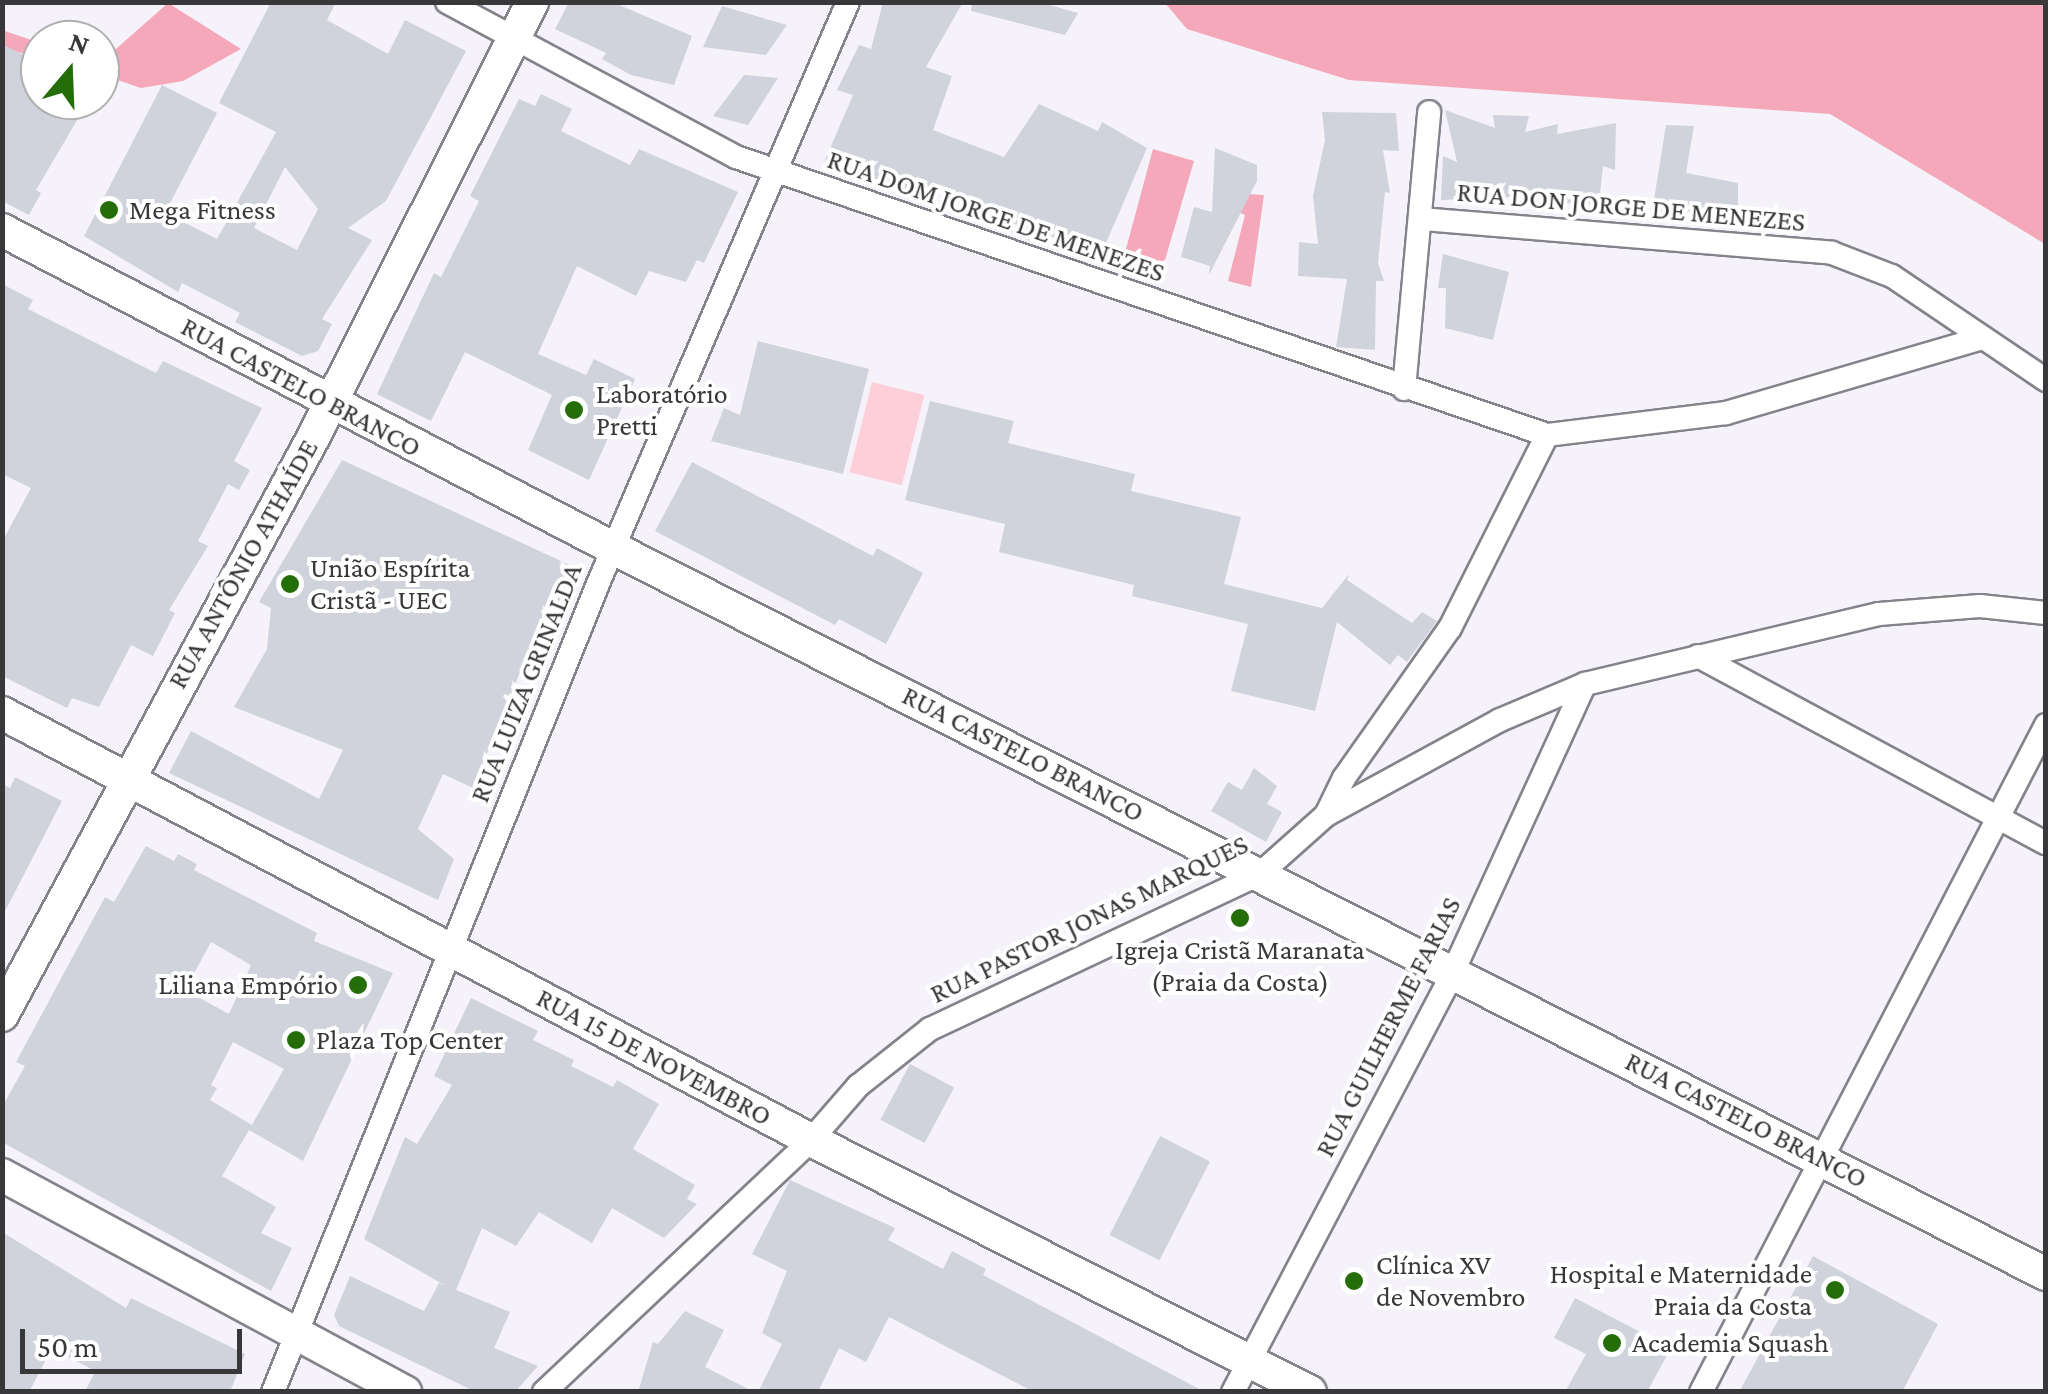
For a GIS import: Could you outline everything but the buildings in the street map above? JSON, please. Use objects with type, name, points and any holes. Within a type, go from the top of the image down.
[{"type":"main road","name":"RUA ANTÔNIO ATHAÍDE","points":[[2,1015],[124,780],[330,403],[532,2]]},
{"type":"main road","name":"RUA CASTELO BRANCO","points":[[2,230],[613,548],[1261,873],[1452,974],[1822,1156],[2046,1274]]},
{"type":"main road","name":"RUA 15 DE NOVEMBRO","points":[[2,714],[811,1140],[1310,1392]]},
{"type":"main road","points":[[2,1175],[405,1392]]},
{"type":"street","name":"RUA DOM JORGE DE MENEZES","points":[[447,2],[512,40],[773,170],[1547,435]]},
{"type":"street","name":"RUA LUIZA GRINALDA","points":[[273,1392],[613,548],[848,2]]},
{"type":"street","points":[[1422,219],[1430,112]]},
{"type":"street","name":"RUA DON JORGE DE MENEZES","points":[[1404,388],[1422,219],[1832,253],[1892,276],[2046,380]]},
{"type":"street","points":[[1326,815],[1344,778],[1450,628],[1547,435],[1726,413],[1982,338]]},
{"type":"street","name":"RUA PASTOR JONAS MARQUES","points":[[544,1392],[811,1140],[858,1086],[930,1029],[1261,873],[1326,815],[1500,720],[1584,684],[1879,614],[1980,606],[2046,613]]},
{"type":"street","points":[[1698,656],[1996,820],[2046,843]]},
{"type":"street","name":"RUA GUILHERME FARIAS","points":[[1233,1392],[1452,974],[1584,684]]},
{"type":"street","points":[[1702,1392],[2046,725]]},
{"type":"shaded area","points":[[168,3],[241,49],[183,81],[141,88],[120,81],[120,45]]},
{"type":"shaded area","points":[[1165,3],[2045,3],[2045,244],[1830,114],[1349,80],[1187,29]]},
{"type":"shaded area","points":[[2,30],[20,36],[20,53],[3,48]]},
{"type":"shaded area","points":[[1153,149],[1194,161],[1165,260],[1120,271]]},
{"type":"shaded area","points":[[1216,192],[1264,195],[1251,287],[1228,281],[1245,215],[1213,201]]},
{"type":"shaded area","points":[[872,382],[924,395],[902,485],[850,472]]},
{"type":"place","name":"Mega Fitness","points":[[109,210]]},
{"type":"place","name":"Laboratório Pretti","points":[[574,410]]},
{"type":"place","name":"União Espírita Cristã - UEC","points":[[290,584]]},
{"type":"place","name":"Igreja Cristã Maranata (Praia da Costa)","points":[[1240,918]]},
{"type":"place","name":"Liliana Empório","points":[[358,985]]},
{"type":"place","name":"Plaza Top Center","points":[[296,1040]]},
{"type":"place","name":"Clínica XV de Novembro","points":[[1354,1281]]},
{"type":"place","name":"Hospital e Maternidade Praia da Costa","points":[[1835,1290]]},
{"type":"place","name":"Academia Squash","points":[[1612,1343]]}]
